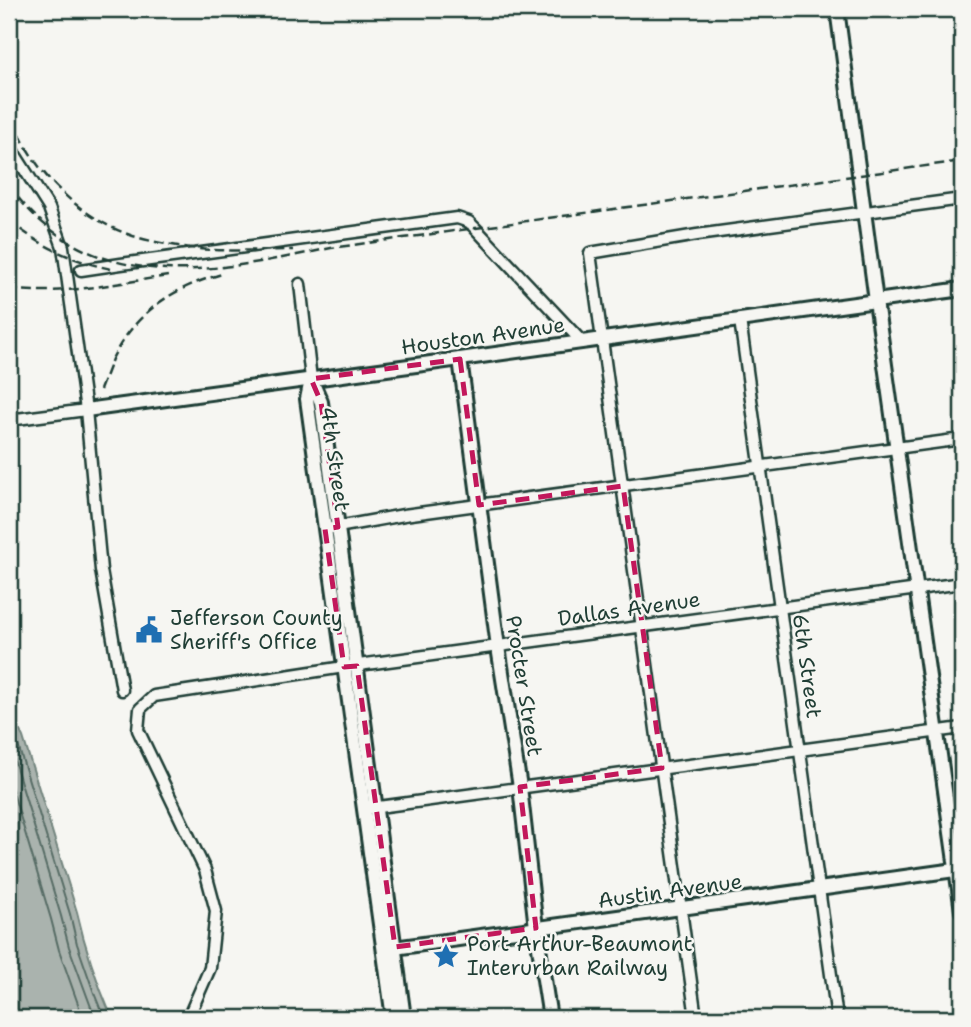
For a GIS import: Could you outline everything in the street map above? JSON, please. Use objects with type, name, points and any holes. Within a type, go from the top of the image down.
[{"type":"street","points":[[837,9],[937,732],[960,869],[962,911]]},
{"type":"street","points":[[9,145],[49,208],[63,247],[86,410],[101,570],[122,690]]},
{"type":"street","points":[[696,1018],[590,253],[697,235],[962,199]]},
{"type":"street","points":[[81,270],[457,218],[469,222],[582,342]]},
{"type":"street","points":[[300,284],[311,379]]},
{"type":"street","name":"Houston Avenue","points":[[9,420],[962,289]]},
{"type":"street","name":"6th Street","points":[[740,320],[837,1018]]},
{"type":"street","name":"Procter Street","points":[[460,359],[550,1018]]},
{"type":"street","name":"4th Street","points":[[311,379],[307,399],[331,528],[389,948],[404,1018]]},
{"type":"street","points":[[331,528],[478,505],[962,439]]},
{"type":"street","name":"Dallas Avenue","points":[[188,1018],[210,968],[216,911],[205,870],[138,730],[140,709],[154,696],[351,666],[962,583]]},
{"type":"street","points":[[370,808],[962,728]]},
{"type":"street","name":"Austin Avenue","points":[[389,948],[960,869]]},
{"type":"street","name":"4th Street","points":[[389,948],[393,1018]]},
{"type":"street","points":[[939,1018],[962,1015]]},
{"type":"highlighted area","points":[[460,359],[479,505],[623,486],[662,768],[520,787],[536,928],[395,947],[357,666],[344,667],[325,529],[338,527],[321,402],[311,379]]},
{"type":"water","points":[[20,731],[92,965],[112,1018],[9,1018],[9,733]]},
{"type":"railway","points":[[9,105],[20,135],[40,168],[67,197],[115,229],[147,240],[191,248],[293,250]]},
{"type":"railway","points":[[9,186],[42,222],[77,246],[116,261],[156,268],[199,269],[242,265],[331,248],[962,161]]},
{"type":"railway","points":[[9,220],[32,238],[57,251],[83,262],[111,269]]},
{"type":"railway","points":[[100,390],[112,359],[144,315],[157,304],[187,287],[222,274]]},
{"type":"railway","points":[[9,289],[69,290],[168,276]]},
{"type":"place","name":"Jefferson County Sheriff's Office","points":[[149,630]]},
{"type":"place","name":"Port Arthur-Beaumont Interurban Railway","points":[[446,956]]}]
